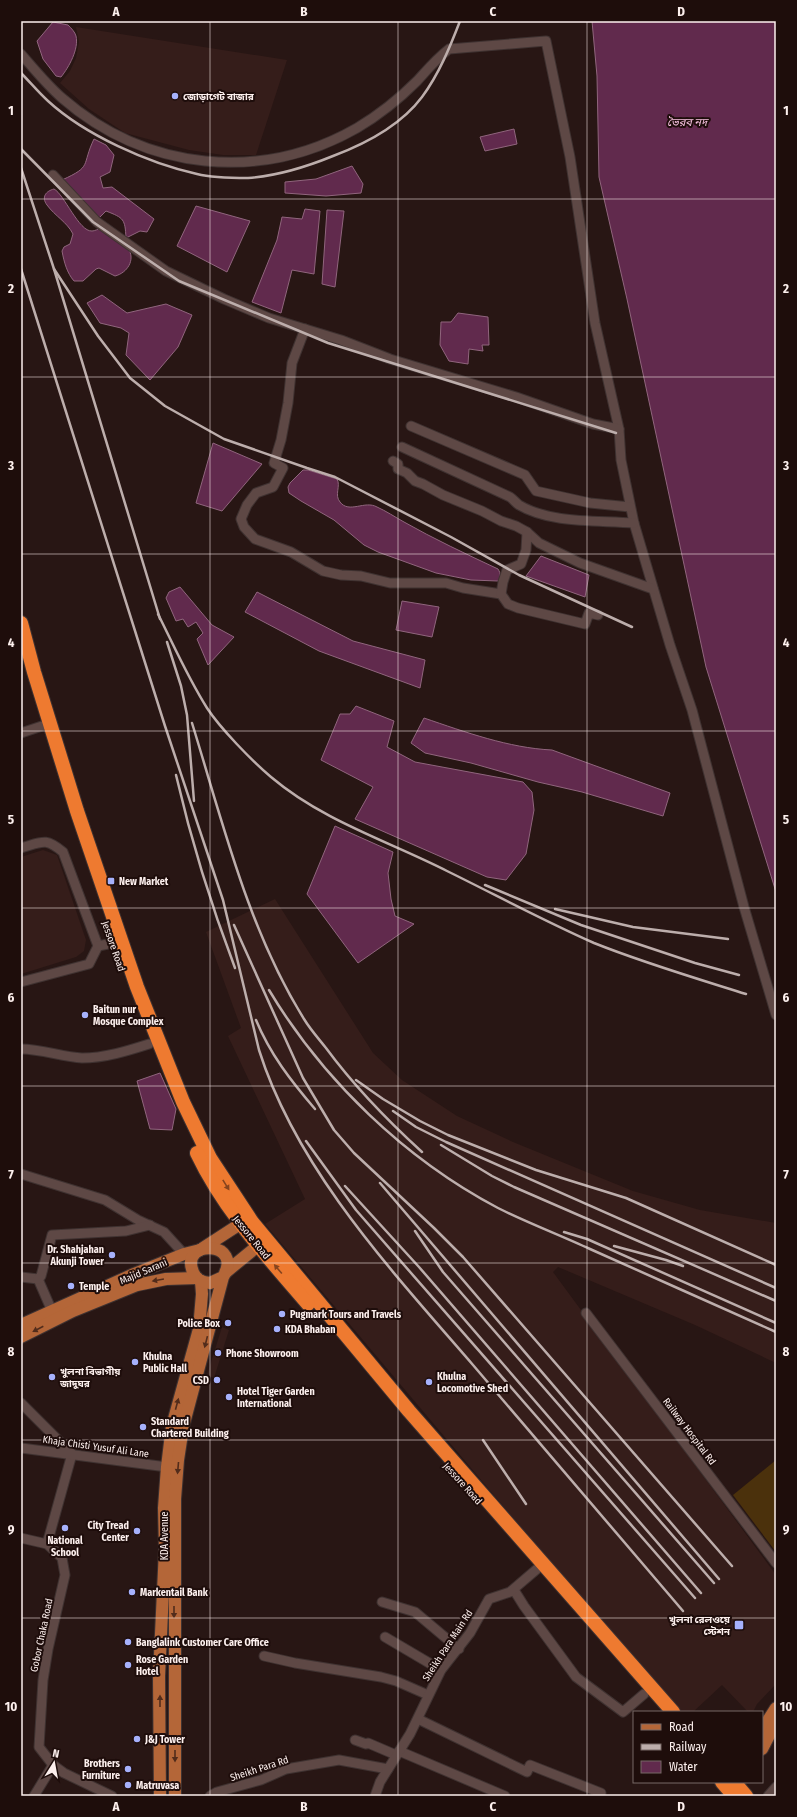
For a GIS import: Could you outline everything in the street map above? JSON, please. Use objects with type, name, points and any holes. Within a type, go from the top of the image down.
[{"type":"highway","name":"Jessore Road","points":[[21,623],[34,672],[77,811],[137,987],[183,1102],[210,1158],[263,1243]]},
{"type":"highway","name":"Jessore Road","points":[[21,659],[71,819],[113,944],[149,1044],[176,1109],[202,1165],[240,1224],[263,1243]]},
{"type":"highway","points":[[263,1243],[409,1411],[644,1694],[660,1711]]},
{"type":"highway","points":[[540,1567],[672,1711]]},
{"type":"main road","name":"Majid Sarani","points":[[21,1325],[184,1254],[202,1249],[240,1224]]},
{"type":"main road","points":[[175,1796],[175,1499],[178,1460],[183,1427],[224,1275],[227,1262],[222,1253],[214,1248],[202,1249],[195,1254],[191,1264],[194,1274],[199,1280],[210,1283],[224,1275],[263,1243]]},
{"type":"main road","name":"Majid Sarani","points":[[21,1338],[73,1311],[137,1285],[166,1279],[199,1280]]},
{"type":"main road","name":"KDA Avenue","points":[[160,1796],[160,1676],[165,1549],[164,1508],[167,1467],[172,1426],[199,1329],[202,1294],[199,1280]]},
{"type":"main road","points":[[763,1728],[776,1708]]},
{"type":"main road","points":[[763,1747],[776,1725]]},
{"type":"street","points":[[21,54],[62,98],[93,121],[128,141],[169,155],[206,162],[246,162],[285,157],[323,145],[357,128],[388,108],[417,81],[436,59],[449,49],[546,41],[570,157],[595,323],[619,429],[621,460],[630,508],[670,645],[692,710],[744,907],[776,1015]]},
{"type":"street","points":[[53,175],[97,222],[166,271],[269,318],[341,340],[390,358],[516,397],[593,424],[619,429]]},
{"type":"street","points":[[305,329],[292,362],[288,403],[282,440],[274,463],[283,468],[273,487],[256,493],[247,505],[241,519],[244,527],[256,540],[291,552],[323,570],[341,575],[361,576],[390,583],[446,583],[463,588],[501,594]]},
{"type":"street","points":[[411,426],[525,475],[536,491],[590,503],[630,508]]},
{"type":"street","points":[[402,447],[510,497],[519,505],[541,513],[571,520],[634,524]]},
{"type":"street","points":[[393,461],[398,464],[398,469],[407,473],[415,481],[527,532],[539,543],[580,563],[653,589]]},
{"type":"street","points":[[527,532],[526,550],[521,564],[507,570],[503,582],[501,594],[508,604],[518,608],[585,624],[589,613],[598,615]]},
{"type":"street","points":[[21,733],[42,726]]},
{"type":"street","points":[[21,848],[44,841],[53,844],[63,852],[98,946],[89,964],[21,982]]},
{"type":"street","points":[[98,946],[113,944]]},
{"type":"street","points":[[21,1049],[32,1049],[82,1058],[121,1053],[149,1044]]},
{"type":"street","points":[[21,1174],[104,1200],[164,1232],[184,1254]]},
{"type":"street","points":[[38,1279],[41,1276],[52,1235],[126,1231],[150,1225]]},
{"type":"street","points":[[21,1277],[38,1279]]},
{"type":"street","points":[[38,1279],[52,1311]]},
{"type":"street","name":"Railway Hospital Rd","points":[[586,1313],[776,1563]]},
{"type":"street","points":[[21,1403],[72,1454],[47,1544],[21,1538]]},
{"type":"street","name":"Khaja Chisti Yusuf Ali Lane","points":[[21,1448],[167,1467]]},
{"type":"street","name":"Gobor Chaka Road","points":[[47,1544],[62,1558],[65,1575],[48,1649],[43,1680],[39,1747],[53,1765],[64,1773],[112,1796]]},
{"type":"street","name":"Sheikh Para Main Rd","points":[[375,1796],[380,1782],[418,1719],[441,1670],[459,1649],[470,1633],[489,1600],[514,1590],[540,1567]]},
{"type":"street","points":[[514,1590],[576,1677],[623,1712],[644,1694]]},
{"type":"street","points":[[382,1602],[414,1612],[459,1649]]},
{"type":"street","points":[[384,1637],[441,1670]]},
{"type":"street","points":[[264,1656],[295,1663],[381,1677],[396,1681],[428,1695]]},
{"type":"street","points":[[418,1719],[527,1772],[530,1765],[603,1795]]},
{"type":"street","points":[[355,1740],[398,1753],[505,1796]]},
{"type":"street","name":"Sheikh Para Rd","points":[[210,1796],[217,1792],[261,1780],[286,1769],[339,1760],[388,1769]]},
{"type":"street","points":[[34,1796],[53,1765]]},
{"type":"street","points":[[768,1796],[776,1787]]},
{"type":"shaded area","name":"জোড়াগেট বাজার","points":[[76,27],[287,60],[256,155],[223,155],[189,150],[125,133],[89,109],[60,83],[70,71],[76,58],[79,42]]},
{"type":"shaded area","points":[[43,850],[57,855],[86,940],[84,951],[76,957],[21,974],[21,857]]},
{"type":"shaded area","points":[[275,899],[373,1053],[402,1080],[457,1116],[513,1142],[633,1191],[700,1210],[776,1223],[776,1363],[695,1325],[558,1267],[553,1272],[776,1575],[776,1684],[757,1704],[754,1711],[747,1711],[722,1685],[694,1711],[681,1711],[530,1538],[265,1224],[305,1199],[228,1036],[241,1028],[206,932]]},
{"type":"shaded area","name":"Phone Showroom","points":[[222,1327],[229,1330],[214,1378],[207,1375]]},
{"type":"shaded area","points":[[776,1460],[776,1552],[733,1495]]},
{"type":"water","name":"ভৈরব নদ","points":[[592,21],[776,21],[776,892],[706,667],[627,299],[599,177],[597,76]]},
{"type":"water","points":[[53,22],[68,25],[74,32],[77,41],[75,52],[61,77],[56,76],[43,59],[37,41]]},
{"type":"water","points":[[514,129],[517,144],[485,151],[480,137]]},
{"type":"water","points":[[94,139],[106,145],[114,155],[110,172],[100,177],[103,188],[112,187],[154,219],[147,232],[140,231],[126,238],[124,223],[120,218],[106,211],[98,219],[62,180],[82,168],[85,164]]},
{"type":"water","points":[[352,166],[363,184],[361,193],[326,196],[285,193],[285,182],[316,179]]},
{"type":"water","points":[[54,189],[58,192],[82,226],[87,230],[93,231],[101,228],[128,248],[131,261],[123,272],[115,276],[99,268],[83,281],[74,281],[66,267],[62,251],[64,247],[70,244],[73,234],[68,226],[50,209],[44,199],[45,195],[49,191]]},
{"type":"water","points":[[196,206],[250,221],[227,272],[177,246]]},
{"type":"water","points":[[305,209],[320,211],[314,274],[292,270],[281,313],[252,302],[277,240],[282,217],[302,219]]},
{"type":"water","points":[[327,210],[344,211],[335,287],[322,284]]},
{"type":"water","points":[[102,295],[127,313],[166,304],[192,315],[178,347],[150,380],[126,355],[129,333],[121,328],[100,323],[87,303]]},
{"type":"water","points":[[458,313],[488,317],[489,345],[482,345],[483,351],[469,349],[468,364],[449,361],[440,345],[441,322],[451,322]]},
{"type":"water","points":[[213,443],[262,464],[222,511],[196,503]]},
{"type":"water","points":[[303,470],[308,470],[337,479],[338,499],[344,505],[352,507],[372,505],[498,569],[500,572],[499,580],[471,580],[436,573],[378,552],[364,545],[334,520],[289,493],[288,487],[290,483]]},
{"type":"water","points":[[541,556],[589,575],[585,597],[526,576]]},
{"type":"water","points":[[180,587],[212,625],[234,637],[208,665],[197,639],[203,633],[196,622],[188,627],[183,619],[176,621],[166,598],[169,592]]},
{"type":"water","points":[[257,592],[353,641],[425,660],[420,688],[319,651],[245,612]]},
{"type":"water","points":[[402,601],[439,607],[432,637],[396,630]]},
{"type":"water","points":[[356,706],[394,721],[387,747],[415,762],[523,782],[532,792],[534,810],[526,854],[506,880],[487,877],[355,819],[373,787],[321,760],[340,714],[350,714]]},
{"type":"water","points":[[424,718],[503,743],[536,749],[552,750],[670,793],[663,816],[582,792],[538,782],[471,763],[425,753],[411,743]]},
{"type":"water","points":[[335,826],[393,852],[388,873],[391,899],[395,916],[414,924],[358,963],[307,894]]},
{"type":"water","points":[[160,1073],[176,1109],[172,1130],[150,1129],[137,1081]]},
{"type":"railway","points":[[21,73],[45,98],[80,125],[98,136],[138,155],[158,163],[203,175],[229,178],[259,177],[291,170],[323,160],[357,146],[393,125],[422,97],[434,79],[444,60],[460,21]]},
{"type":"railway","points":[[21,149],[93,222],[179,281],[328,343],[616,433]]},
{"type":"railway","points":[[21,168],[54,269],[160,619]]},
{"type":"railway","points":[[21,269],[165,726],[223,900],[259,1050],[276,1094],[297,1137],[322,1178],[380,1256],[683,1611]]},
{"type":"railway","points":[[54,269],[98,336],[130,378],[165,406],[224,439],[335,477],[451,537],[519,575],[632,627]]},
{"type":"railway","points":[[158,614],[181,662],[213,716],[237,744],[271,777],[312,806],[356,829],[425,860],[575,935],[651,964],[746,994]]},
{"type":"railway","points":[[167,642],[181,686],[187,715],[194,801]]},
{"type":"railway","points":[[192,723],[239,875],[267,949],[284,985],[304,1019],[348,1076],[396,1128],[422,1152]]},
{"type":"railway","points":[[176,775],[202,872],[235,968]]},
{"type":"railway","points":[[485,885],[581,925],[695,963],[739,975]]},
{"type":"railway","points":[[555,909],[633,927],[728,939]]},
{"type":"railway","points":[[234,925],[303,1078],[334,1130],[354,1153],[463,1257],[732,1566]]},
{"type":"railway","points":[[269,990],[314,1055],[341,1086],[399,1141],[431,1166],[498,1208],[776,1332]]},
{"type":"railway","points":[[256,1020],[274,1056],[315,1109]]},
{"type":"railway","points":[[356,1080],[383,1099],[420,1121],[448,1135],[536,1170],[626,1198],[776,1265]]},
{"type":"railway","points":[[393,1111],[416,1127],[446,1142],[776,1288]]},
{"type":"railway","points":[[306,1141],[356,1210],[695,1598]]},
{"type":"railway","points":[[441,1145],[492,1176],[514,1187],[776,1301]]},
{"type":"railway","points":[[380,1183],[719,1579]]},
{"type":"railway","points":[[345,1186],[419,1267],[701,1593]]},
{"type":"railway","points":[[415,1231],[443,1272],[714,1583]]},
{"type":"railway","points":[[564,1232],[587,1239],[776,1323]]},
{"type":"railway","points":[[614,1246],[683,1266]]},
{"type":"railway","points":[[483,1440],[526,1504]]},
{"type":"place","name":"জোড়াগেট বাজার","points":[[175,96]]},
{"type":"place","name":"New Market","points":[[111,881]]},
{"type":"place","name":"Baitun nur Mosque Complex","points":[[85,1015]]},
{"type":"place","name":"Dr. Shahjahan Akunji Tower","points":[[112,1255]]},
{"type":"place","name":"Temple","points":[[71,1286]]},
{"type":"place","name":"Pugmark Tours and Travels","points":[[282,1314]]},
{"type":"place","name":"Police Box","points":[[228,1323]]},
{"type":"place","name":"KDA Bhaban","points":[[277,1329]]},
{"type":"place","name":"Phone Showroom","points":[[218,1353]]},
{"type":"place","name":"Khulna Public Hall","points":[[135,1362]]},
{"type":"place","name":"খুলনা বিভাগীয় জাদুঘর","points":[[52,1377]]},
{"type":"place","name":"CSD","points":[[217,1380]]},
{"type":"place","name":"Khulna Locomotive Shed","points":[[429,1382]]},
{"type":"place","name":"Hotel Tiger Garden International","points":[[229,1397]]},
{"type":"place","name":"Standard Chartered Building","points":[[143,1427]]},
{"type":"place","name":"National School","points":[[65,1528]]},
{"type":"place","name":"City Tread Center","points":[[137,1531]]},
{"type":"place","name":"Markentail Bank","points":[[132,1592]]},
{"type":"place","name":"খুলনা রেলওয়ে স্টেশন","points":[[739,1625]]},
{"type":"place","name":"Banglalink Customer Care Office","points":[[128,1642]]},
{"type":"place","name":"Rose Garden Hotel","points":[[128,1665]]},
{"type":"place","name":"J&J Tower","points":[[137,1739]]},
{"type":"place","name":"Brothers Furniture","points":[[128,1769]]},
{"type":"place","name":"Matruvasa","points":[[128,1785]]}]
